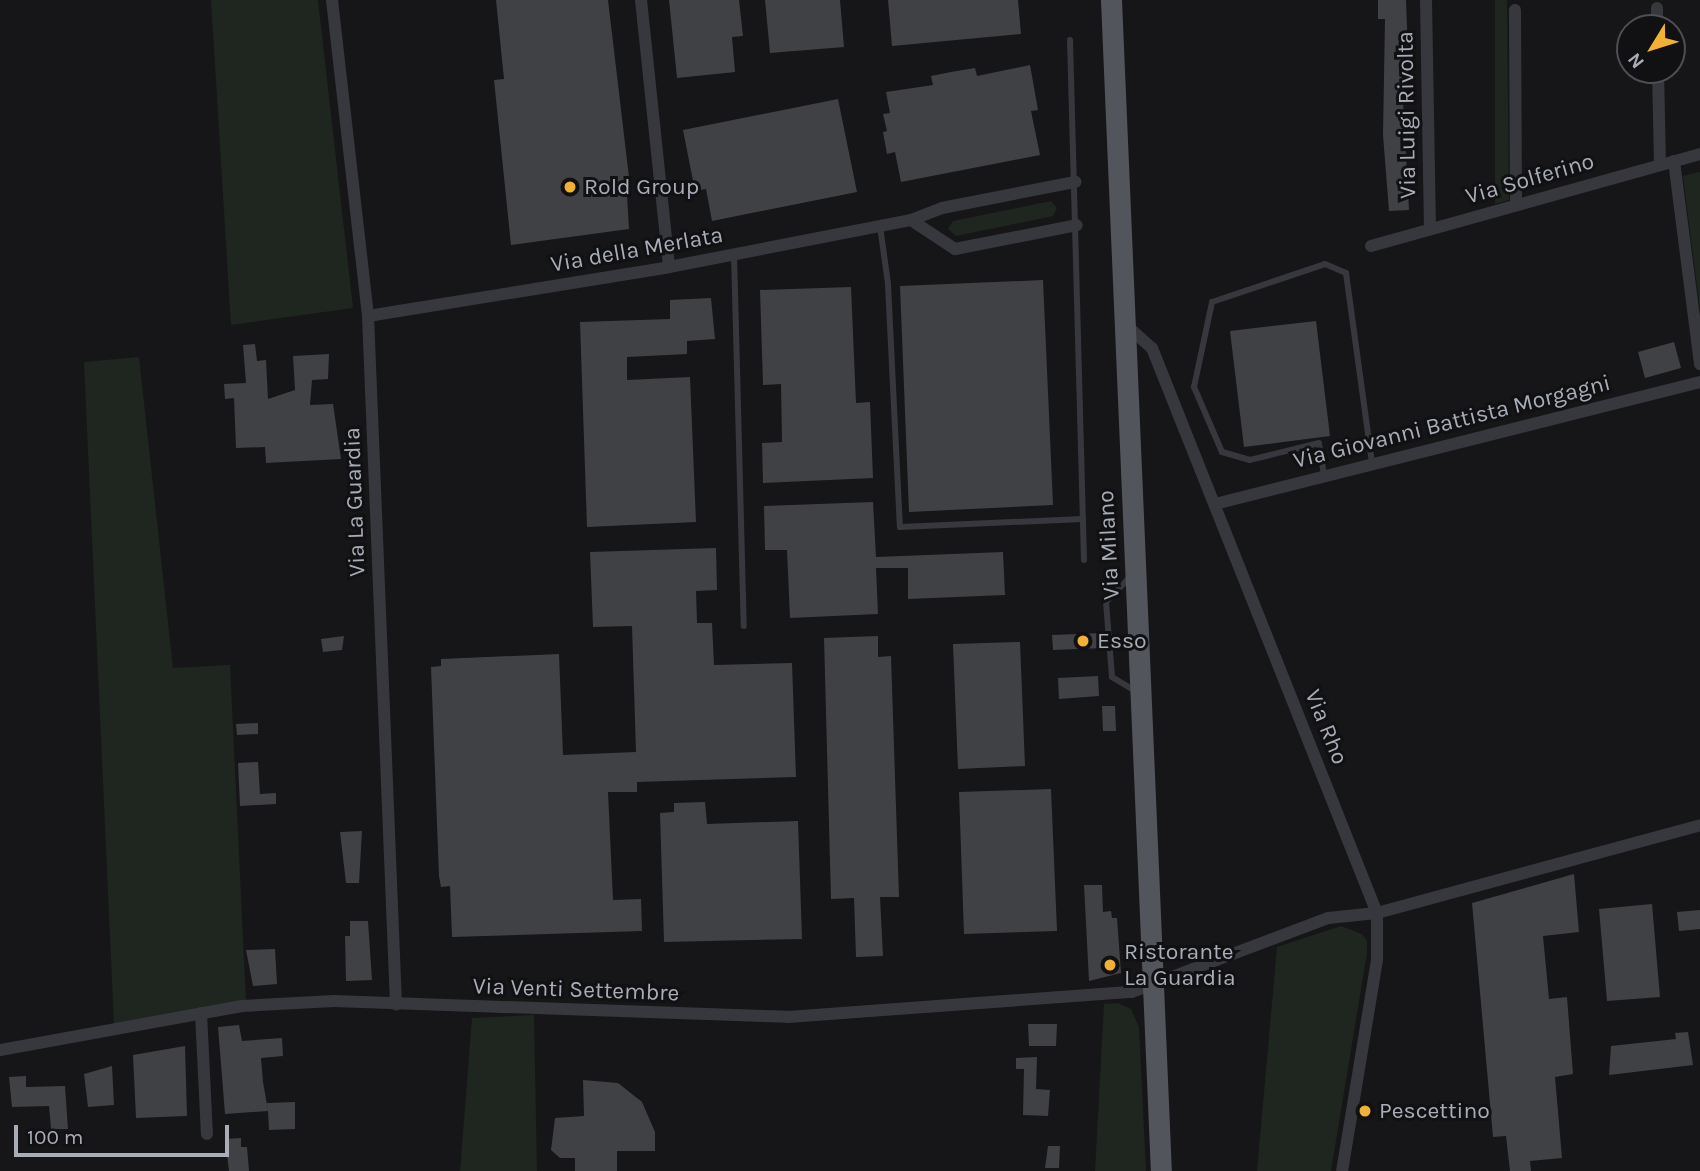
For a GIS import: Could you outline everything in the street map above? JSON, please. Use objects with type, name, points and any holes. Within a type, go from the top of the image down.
[{"type":"main road","name":"Via Milano","points":[[1111,0],[1159,1165]]},
{"type":"street","name":"Via La Guardia","points":[[332,0],[368,316],[396,1004]]},
{"type":"street","points":[[641,0],[669,267]]},
{"type":"street","name":"Via Luigi Rivolta","points":[[1426,0],[1430,229]]},
{"type":"street","points":[[1657,8],[1657,14]]},
{"type":"street","points":[[1515,10],[1516,205]]},
{"type":"street","points":[[1658,84],[1660,164]]},
{"type":"street","name":"Via Solferino","points":[[1371,246],[1700,154]]},
{"type":"street","points":[[1674,160],[1700,364]]},
{"type":"street","name":"Via della Merlata","points":[[368,316],[669,267],[911,220],[942,208],[1075,182]]},
{"type":"street","points":[[911,220],[955,250],[1077,225]]},
{"type":"street","name":"Via Rho","points":[[1125,324],[1152,348],[1377,913],[1377,960],[1342,1171]]},
{"type":"street","name":"Via Giovanni Battista Morgagni","points":[[1215,504],[1700,382]]},
{"type":"street","name":"Via Venti Settembre","points":[[0,1050],[201,1013],[334,1000],[788,1017],[1132,992],[1328,918],[1377,913],[1700,825]]},
{"type":"street","points":[[201,1013],[207,1134]]},
{"type":"lane","points":[[1070,40],[1084,560]]},
{"type":"lane","points":[[880,226],[888,284],[900,527],[1083,519]]},
{"type":"lane","points":[[734,254],[744,626]]},
{"type":"lane","points":[[1324,475],[1319,443],[1250,460],[1222,452],[1194,387],[1212,302],[1296,277],[1317,266],[1335,266],[1346,273],[1372,463]]},
{"type":"lane","points":[[1136,571],[1106,602],[1112,677],[1141,695]]},
{"type":"shaded area","points":[[211,0],[318,0],[353,308],[231,325]]},
{"type":"shaded area","points":[[1495,0],[1507,0],[1509,200],[1495,204]]},
{"type":"shaded area","points":[[1700,172],[1700,310],[1683,176]]},
{"type":"shaded area","points":[[1051,201],[1057,208],[1053,216],[956,236],[948,229],[953,221]]},
{"type":"shaded area","points":[[139,357],[173,668],[230,665],[246,1001],[114,1025],[84,362]]},
{"type":"shaded area","points":[[1341,926],[1362,934],[1367,941],[1367,953],[1331,1171],[1257,1171],[1277,947]]},
{"type":"shaded area","points":[[1118,1003],[1131,1009],[1139,1027],[1146,1171],[1095,1171],[1104,1004]]},
{"type":"shaded area","points":[[534,1015],[537,1171],[460,1171],[472,1018]]},
{"type":"building","points":[[496,0],[608,0],[631,194],[627,195],[629,229],[511,245],[494,80],[504,79]]},
{"type":"building","points":[[669,0],[739,0],[743,36],[732,37],[735,72],[677,78]]},
{"type":"building","points":[[765,0],[840,0],[844,47],[770,53]]},
{"type":"building","points":[[888,0],[1018,0],[1021,34],[892,46]]},
{"type":"building","points":[[1378,0],[1406,0],[1408,56],[1402,56],[1402,83],[1409,210],[1389,211],[1383,135],[1385,19],[1378,19]]},
{"type":"building","points":[[1030,65],[1038,110],[1031,111],[1040,155],[901,182],[895,152],[887,154],[883,132],[887,131],[883,114],[890,113],[886,92],[933,85],[931,76],[951,72],[975,68],[977,76]]},
{"type":"building","points":[[838,99],[857,192],[712,221],[706,189],[695,191],[683,130]]},
{"type":"building","points":[[1043,280],[1053,505],[909,512],[900,286]]},
{"type":"building","points":[[851,287],[856,403],[870,402],[873,478],[763,483],[762,443],[782,442],[781,384],[763,385],[760,290]]},
{"type":"building","points":[[711,298],[715,339],[687,341],[687,354],[627,357],[627,380],[690,377],[696,522],[587,527],[580,322],[670,319],[670,300]]},
{"type":"building","points":[[1316,321],[1330,436],[1244,447],[1230,331]]},
{"type":"building","points":[[1674,342],[1681,368],[1645,378],[1638,352]]},
{"type":"building","points":[[255,344],[257,361],[266,360],[268,399],[295,390],[293,356],[329,354],[328,379],[312,380],[310,405],[333,404],[341,459],[266,463],[265,447],[236,448],[234,398],[225,399],[224,384],[246,383],[243,345]]},
{"type":"building","points":[[873,502],[876,557],[1003,552],[1005,595],[908,599],[908,568],[876,568],[878,614],[790,618],[787,550],[765,550],[764,506]]},
{"type":"building","points":[[716,548],[717,590],[696,591],[697,623],[712,623],[714,665],[792,663],[796,777],[637,782],[637,792],[608,792],[613,900],[641,899],[642,931],[452,937],[450,886],[441,887],[439,876],[431,667],[441,666],[441,659],[559,654],[563,755],[636,752],[632,626],[593,627],[590,552]]},
{"type":"building","points":[[1103,633],[1104,648],[1053,650],[1052,635]]},
{"type":"building","points":[[344,636],[342,650],[323,652],[321,639]]},
{"type":"building","points":[[878,636],[878,657],[891,656],[899,897],[880,897],[883,956],[856,957],[854,898],[831,899],[824,638]]},
{"type":"building","points":[[1020,642],[1025,766],[958,769],[953,644]]},
{"type":"building","points":[[1098,676],[1099,696],[1059,699],[1058,678]]},
{"type":"building","points":[[1102,706],[1115,706],[1116,731],[1103,731]]},
{"type":"building","points":[[258,723],[258,734],[237,735],[236,724]]},
{"type":"building","points":[[258,762],[260,794],[276,793],[276,804],[240,806],[238,763]]},
{"type":"building","points":[[1051,789],[1057,931],[964,934],[959,792]]},
{"type":"building","points":[[705,802],[707,824],[798,821],[802,939],[664,942],[660,813],[674,812],[674,803]]},
{"type":"building","points":[[362,831],[359,883],[346,883],[340,832]]},
{"type":"building","points":[[1574,874],[1579,932],[1543,936],[1549,999],[1567,997],[1573,1074],[1555,1077],[1562,1158],[1530,1161],[1531,1171],[1510,1171],[1506,1136],[1493,1137],[1472,903]]},
{"type":"building","points":[[1084,885],[1102,885],[1103,912],[1111,911],[1112,918],[1117,918],[1121,973],[1089,981]]},
{"type":"building","points":[[1652,904],[1660,997],[1607,1001],[1599,909]]},
{"type":"building","points":[[1700,910],[1700,929],[1679,931],[1677,912]]},
{"type":"building","points":[[350,921],[368,921],[372,980],[346,981],[345,936],[350,936]]},
{"type":"building","points":[[275,949],[277,984],[253,986],[246,950]]},
{"type":"building","points":[[1028,1024],[1057,1024],[1056,1046],[1029,1046]]},
{"type":"building","points":[[239,1025],[242,1041],[282,1038],[283,1056],[261,1058],[263,1082],[268,1110],[267,1103],[295,1102],[295,1129],[269,1130],[268,1111],[225,1114],[218,1027]]},
{"type":"building","points":[[1688,1032],[1693,1065],[1609,1075],[1611,1046],[1676,1039],[1675,1033]]},
{"type":"building","points":[[185,1046],[187,1116],[136,1118],[133,1055]]},
{"type":"building","points":[[1037,1057],[1036,1089],[1050,1090],[1048,1116],[1023,1115],[1024,1069],[1016,1069],[1016,1058]]},
{"type":"building","points":[[112,1066],[114,1105],[88,1107],[84,1074]]},
{"type":"building","points":[[26,1076],[26,1087],[65,1086],[68,1129],[51,1129],[49,1106],[12,1107],[9,1077]]},
{"type":"building","points":[[583,1080],[618,1083],[642,1102],[655,1132],[655,1151],[617,1151],[617,1171],[575,1171],[575,1158],[560,1158],[551,1150],[555,1118],[584,1116]]},
{"type":"building","points":[[241,1138],[241,1147],[247,1147],[249,1171],[229,1171],[225,1139]]},
{"type":"building","points":[[1048,1146],[1060,1146],[1059,1168],[1045,1168]]},
{"type":"place","name":"Rold Group","points":[[570,187]]},
{"type":"place","name":"Esso","points":[[1083,641]]},
{"type":"place","name":"Ristorante La Guardia","points":[[1110,965]]},
{"type":"place","name":"Pescettino","points":[[1365,1111]]}]
